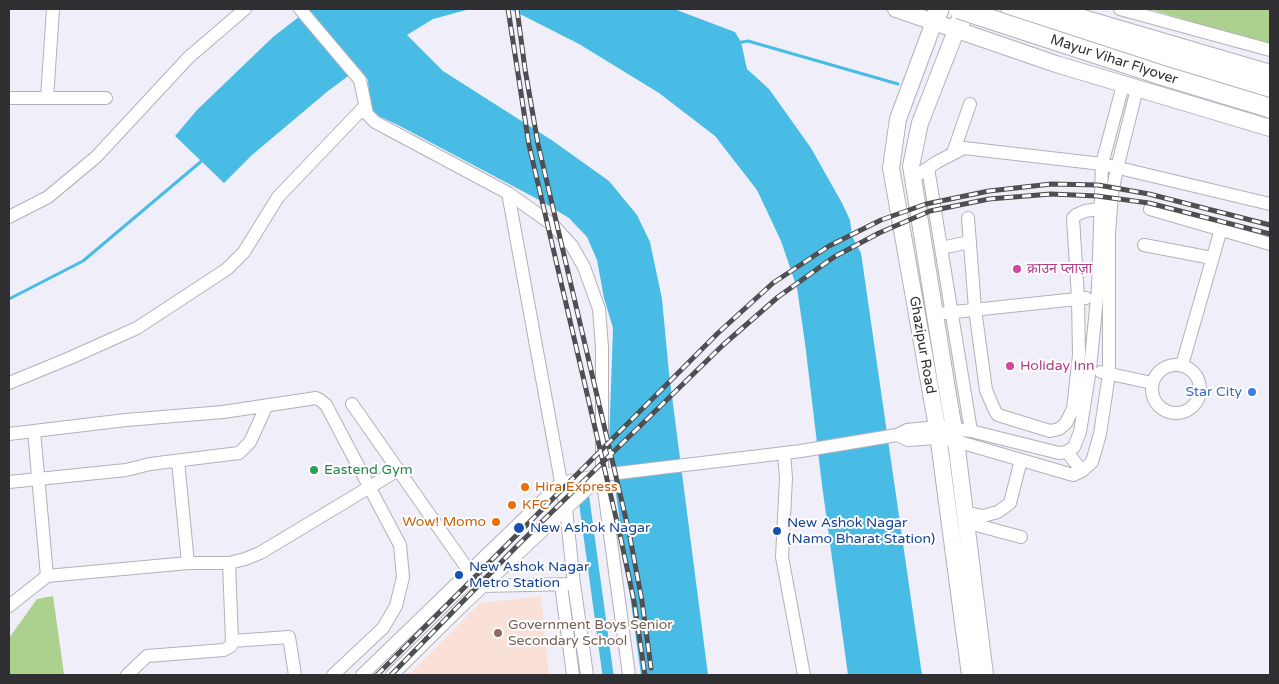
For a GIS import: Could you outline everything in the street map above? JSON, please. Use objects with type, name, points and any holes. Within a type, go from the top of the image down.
[{"type":"highway","name":"Mayur Vihar Flyover","points":[[959,9],[1161,76],[1270,108]]},
{"type":"highway","points":[[956,31],[966,9]]},
{"type":"highway","name":"Mayur Vihar Flyover","points":[[1011,9],[1166,59],[1270,89]]},
{"type":"main road","points":[[896,9],[936,15],[956,31],[1130,87],[1270,128]]},
{"type":"main road","points":[[1052,9],[1270,73]]},
{"type":"main road","name":"Ghazipur Road","points":[[936,15],[898,119],[891,168],[970,675]]},
{"type":"main road","name":"Ghazipur Road","points":[[956,31],[920,123],[911,166],[946,390],[955,434],[986,675]]},
{"type":"street","points":[[47,98],[53,9]]},
{"type":"street","points":[[9,217],[48,197],[96,157],[189,57],[245,9]]},
{"type":"street","points":[[301,9],[360,80],[367,114],[375,122],[508,193],[553,225],[572,246],[584,266],[599,309],[606,474],[629,675]]},
{"type":"street","points":[[1120,9],[1270,50]]},
{"type":"street","points":[[955,434],[1021,460],[1073,474],[1082,471],[1094,457],[1100,434],[1109,374],[1109,233],[1112,194],[1130,87]]},
{"type":"street","points":[[362,675],[561,483],[606,474],[801,450],[897,435],[908,440],[933,433],[955,434],[971,431],[1059,453],[1067,452],[1074,447],[1080,432],[1090,369],[1097,297],[1102,164],[1130,87]]},
{"type":"street","points":[[9,98],[106,98]]},
{"type":"street","points":[[953,153],[970,104]]},
{"type":"street","points":[[9,383],[137,328],[227,269],[244,252],[283,191],[365,106]]},
{"type":"street","points":[[913,178],[964,148],[1102,164],[1270,204]]},
{"type":"street","points":[[928,168],[971,431]]},
{"type":"street","points":[[508,193],[566,509],[567,585],[573,675]]},
{"type":"street","points":[[968,218],[976,309],[986,390],[998,415],[1050,431],[1066,423],[1073,409],[1079,355],[1073,218],[1085,211],[1099,209]]},
{"type":"street","points":[[1150,209],[1270,244]]},
{"type":"street","points":[[1182,365],[1221,229]]},
{"type":"street","points":[[941,248],[970,242]]},
{"type":"street","points":[[1144,245],[1212,258]]},
{"type":"street","points":[[935,315],[1097,297]]},
{"type":"street","points":[[1172,365],[1182,365],[1190,369],[1196,376],[1200,385],[1199,395],[1195,403],[1188,410],[1179,413],[1170,412],[1161,408],[1155,402],[1151,392],[1152,383],[1156,374],[1163,368],[1172,365]]},
{"type":"street","points":[[1090,369],[1152,383]]},
{"type":"street","points":[[946,390],[986,390]]},
{"type":"street","points":[[9,434],[126,420],[266,407],[316,398],[320,400],[326,405],[400,545],[403,577],[396,606],[383,628],[333,675]]},
{"type":"street","points":[[352,404],[482,586]]},
{"type":"street","points":[[9,482],[126,470],[150,464],[239,453],[250,442],[266,407]]},
{"type":"street","points":[[34,431],[47,576]]},
{"type":"street","points":[[784,452],[786,478],[782,557],[804,675]]},
{"type":"street","points":[[1067,452],[1082,471]]},
{"type":"street","points":[[965,517],[983,516],[998,512],[1010,503],[1021,460]]},
{"type":"street","points":[[178,461],[188,563]]},
{"type":"street","points":[[9,606],[47,576],[188,563],[229,563],[260,553],[398,470]]},
{"type":"street","points":[[392,675],[499,570],[606,474]]},
{"type":"street","points":[[965,517],[1021,537]]},
{"type":"street","points":[[485,556],[499,570]]},
{"type":"street","points":[[127,675],[147,656],[224,650],[231,646],[229,563]]},
{"type":"street","points":[[482,586],[567,585]]},
{"type":"street","points":[[567,585],[587,675]]},
{"type":"street","points":[[232,641],[289,637],[295,675]]},
{"type":"shaded area","name":"Government Boys Senior Secondary School","points":[[541,596],[549,675],[408,675],[480,603]]},
{"type":"green space","points":[[1150,9],[1270,9],[1270,46]]},
{"type":"green space","points":[[53,596],[64,674],[9,675],[9,638],[37,599]]},
{"type":"water","points":[[309,9],[470,9],[433,19],[407,35],[443,71],[553,141],[609,181],[637,215],[650,242],[662,299],[669,373],[708,675],[641,675],[609,443],[613,328],[604,298],[597,260],[587,237],[569,218],[541,201],[370,112],[368,80],[359,68],[328,91],[252,155],[224,183],[175,136],[197,110],[273,37]]},
{"type":"water","points":[[510,9],[674,9],[735,32],[741,42],[747,69],[769,89],[811,148],[842,203],[850,220],[852,236],[861,253],[922,675],[848,675],[797,288],[781,241],[757,190],[715,136],[659,93],[579,44]]},
{"type":"waterway","points":[[737,43],[748,41],[898,84]]},
{"type":"waterway","points":[[9,299],[83,261],[204,159]]},
{"type":"waterway","points":[[584,499],[608,675]]},
{"type":"railway","points":[[508,9],[529,145],[620,535],[634,601],[645,675]]},
{"type":"railway","points":[[517,9],[538,144],[629,532],[642,601],[651,668]]},
{"type":"railway","points":[[377,675],[718,333],[773,283],[829,246],[881,220],[926,204],[989,191],[1051,184],[1098,185],[1149,194],[1270,225]]},
{"type":"railway","points":[[391,675],[517,546],[723,345],[778,297],[834,257],[879,233],[930,211],[989,199],[1051,194],[1097,196],[1149,203],[1270,234]]},
{"type":"place","name":"क्राउन प्लाज़ा","points":[[1017,269]]},
{"type":"place","name":"Holiday Inn","points":[[1010,366]]},
{"type":"place","name":"Star City","points":[[1252,392]]},
{"type":"place","name":"Eastend Gym","points":[[314,470]]},
{"type":"place","name":"Hira Express","points":[[525,487]]},
{"type":"place","name":"KFC","points":[[512,505]]},
{"type":"place","name":"Wow! Momo","points":[[496,522]]},
{"type":"place","name":"New Ashok Nagar","points":[[519,528]]},
{"type":"place","name":"New Ashok Nagar (Namo Bharat Station)","points":[[777,531]]},
{"type":"place","name":"New Ashok Nagar Metro Station","points":[[459,575]]},
{"type":"place","name":"Government Boys Senior Secondary School","points":[[498,633]]}]
